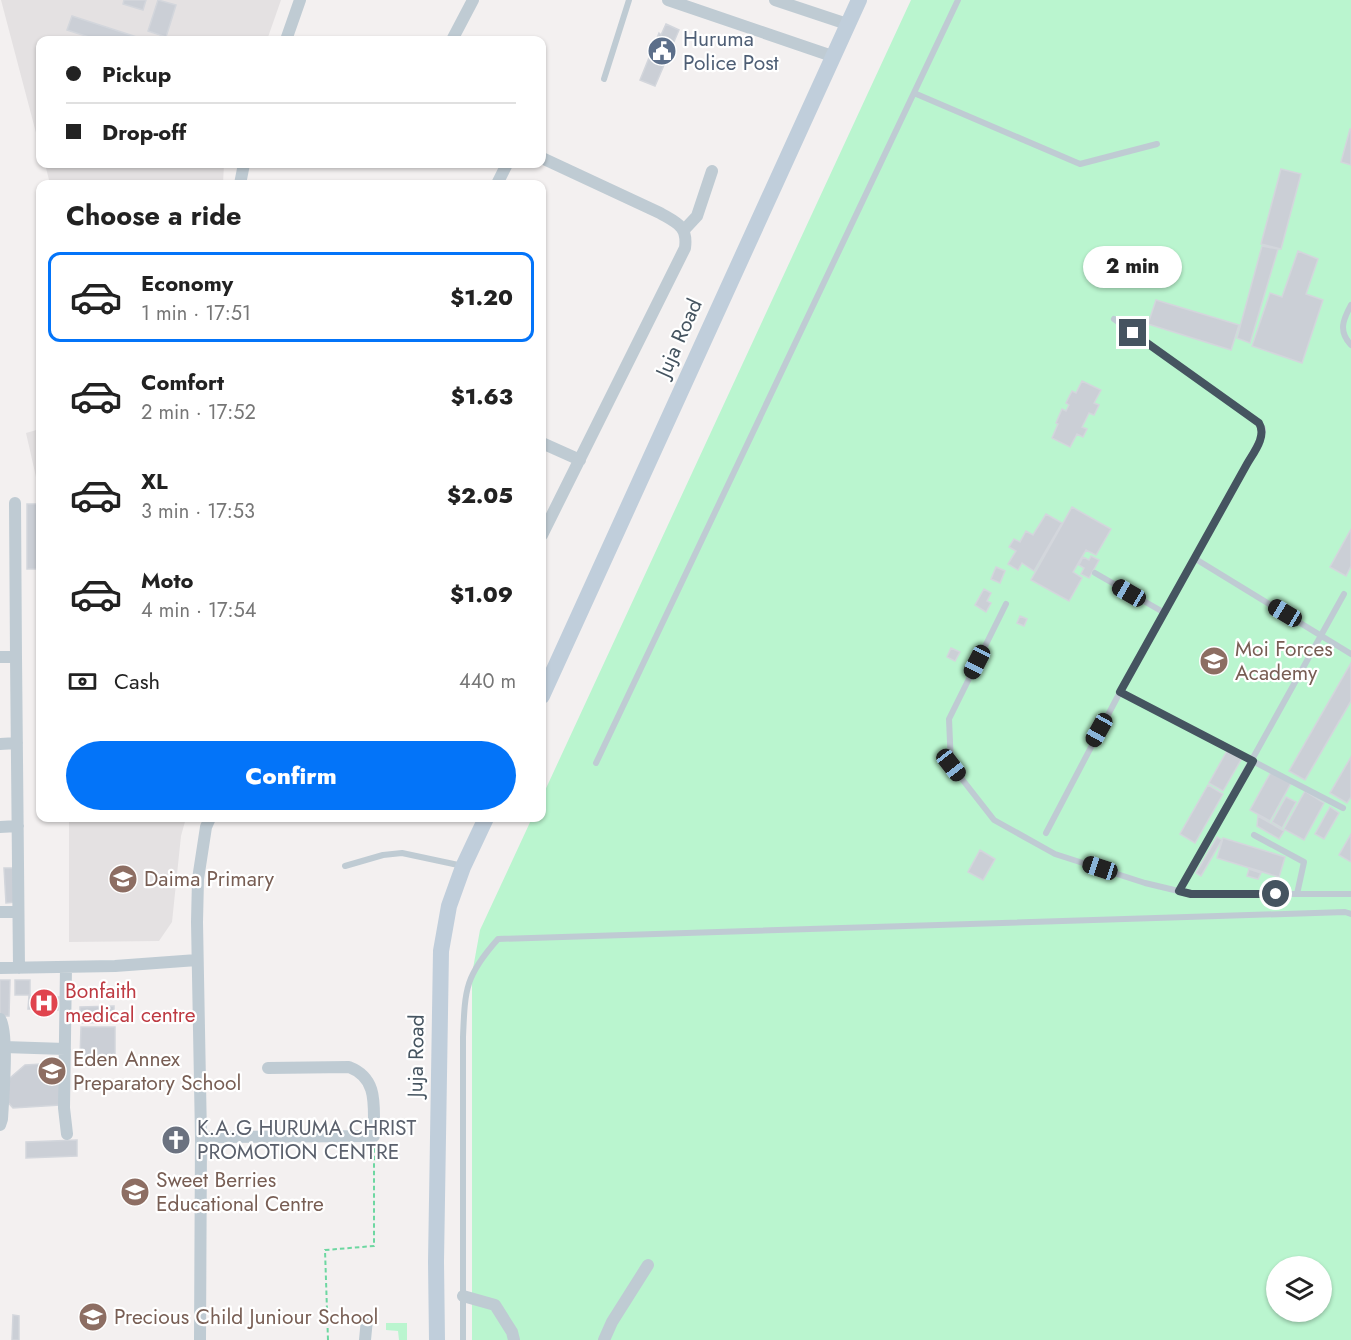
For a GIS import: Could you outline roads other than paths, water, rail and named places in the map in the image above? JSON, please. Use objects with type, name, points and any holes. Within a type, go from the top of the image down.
[{"type":"main road","name":"Juja Road","points":[[546,687],[859,0]]},
{"type":"main road","name":"Juja Road","points":[[436,1340],[441,951],[449,906],[463,867],[484,822]]},
{"type":"street","points":[[287,36],[300,0]]},
{"type":"street","points":[[454,36],[472,0]]},
{"type":"street","points":[[668,0],[832,56]]},
{"type":"street","points":[[775,0],[848,24]]},
{"type":"street","points":[[546,160],[660,213],[678,224],[684,230],[687,238],[685,248],[546,527]]},
{"type":"street","points":[[684,230],[697,216],[711,171]]},
{"type":"street","points":[[546,445],[580,460]]},
{"type":"street","points":[[15,503],[17,912],[20,968]]},
{"type":"street","points":[[0,657],[16,657]]},
{"type":"street","points":[[0,744],[17,743]]},
{"type":"street","points":[[200,1340],[201,1137],[197,960],[198,879],[208,822]]},
{"type":"street","points":[[0,827],[18,826]]},
{"type":"street","points":[[0,912],[17,912]]},
{"type":"street","points":[[0,968],[197,960]]},
{"type":"street","points":[[66,967],[64,1108],[67,1134]]},
{"type":"street","points":[[0,1019],[3,1024],[4,1047],[0,1125]]},
{"type":"street","points":[[4,1047],[65,1049]]},
{"type":"street","points":[[201,1137],[374,1136],[372,1088],[361,1071],[349,1067],[268,1068]]},
{"type":"street","points":[[604,1340],[612,1322],[648,1265]]},
{"type":"street","points":[[463,1296],[495,1305],[512,1332],[514,1340]]},
{"type":"street","points":[[365,1340],[367,1319]]},
{"type":"lane","points":[[604,79],[629,0]]},
{"type":"lane","points":[[596,763],[958,0]]},
{"type":"lane","points":[[914,93],[1080,164],[1157,144]]},
{"type":"lane","points":[[1351,305],[1343,326],[1344,337],[1351,345]]},
{"type":"lane","points":[[1046,833],[1120,692],[1247,464],[1262,436],[1263,429],[1259,423],[1114,319]]},
{"type":"lane","points":[[1194,558],[1351,654]]},
{"type":"lane","points":[[1095,573],[1164,612]]},
{"type":"lane","points":[[1179,891],[1344,594]]},
{"type":"lane","points":[[1006,604],[949,719],[951,765],[994,820],[1055,854],[1145,883],[1191,894],[1351,894]]},
{"type":"lane","points":[[1120,692],[1342,808]]},
{"type":"lane","points":[[1254,835],[1304,862],[1297,894]]},
{"type":"lane","points":[[345,866],[383,855],[402,853],[463,867]]},
{"type":"lane","points":[[463,1340],[465,996],[471,975],[479,960],[498,939],[1345,912],[1351,914]]},
{"type":"place","name":"Huruma Police Post","points":[[662,51]]},
{"type":"place","name":"Moi Forces Academy","points":[[1214,661]]},
{"type":"place","name":"Daima Primary","points":[[123,879]]},
{"type":"place","name":"Bonfaith medical centre","points":[[44,1003]]},
{"type":"place","name":"Eden Annex Preparatory School","points":[[52,1071]]},
{"type":"place","name":"K.A.G HURUMA CHRIST PROMOTION CENTRE","points":[[176,1140]]},
{"type":"place","name":"Sweet Berries Educational Centre","points":[[135,1192]]},
{"type":"place","name":"Precious Child Juniour School","points":[[93,1317]]}]
